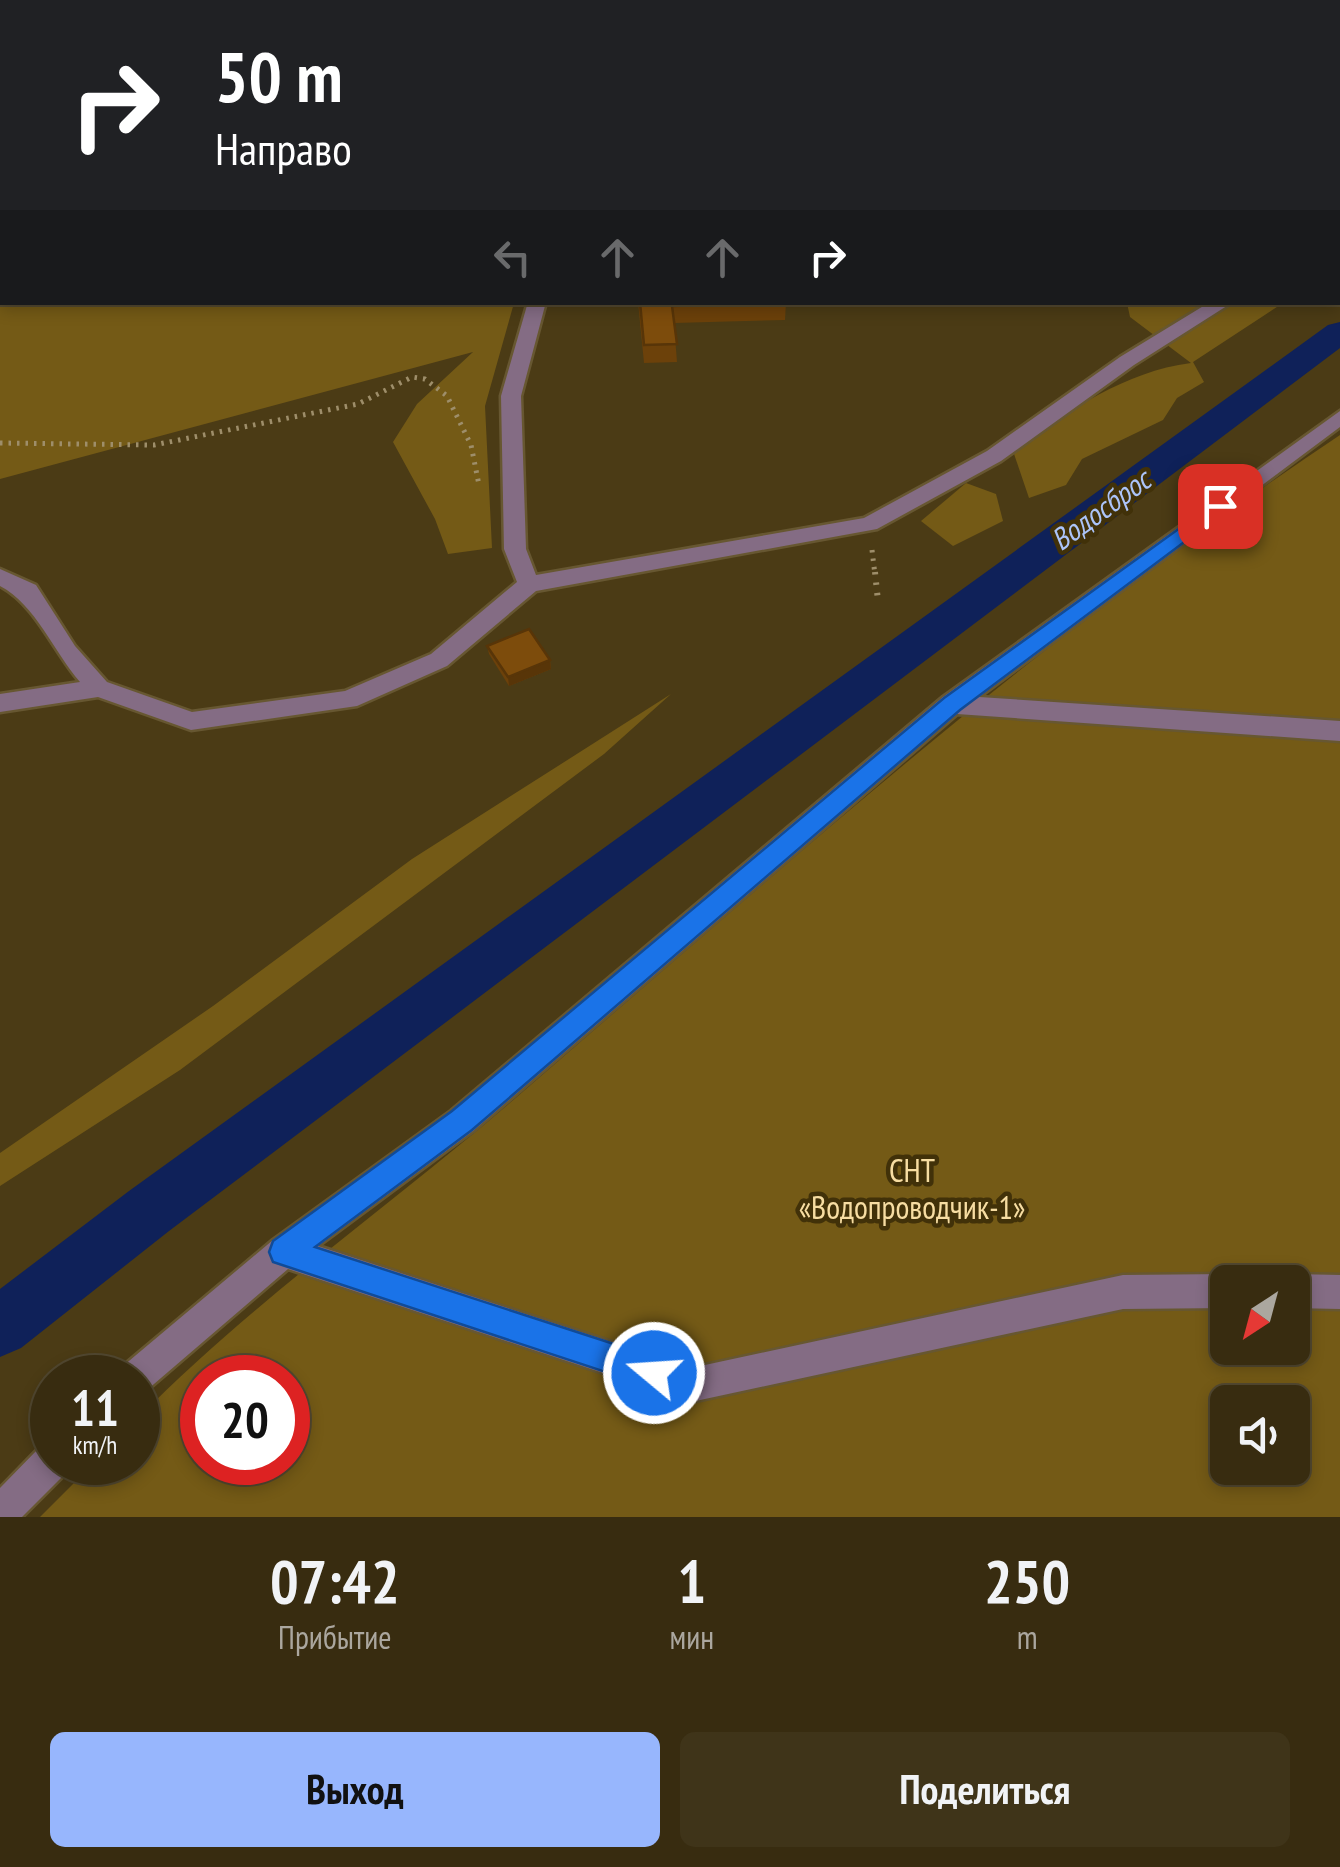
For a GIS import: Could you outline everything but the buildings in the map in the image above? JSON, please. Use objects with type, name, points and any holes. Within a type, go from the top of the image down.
[{"type":"lane","points":[[529,584],[515,549],[512,396],[536,305]]},
{"type":"lane","points":[[0,577],[28,592],[67,652],[99,688],[191,721],[348,700],[439,660],[529,584],[869,524],[994,456],[1127,361],[1219,305]]},
{"type":"lane","points":[[160,1356],[284,1252],[462,1121],[952,704],[1340,418]]},
{"type":"lane","points":[[0,704],[99,688]]},
{"type":"lane","points":[[952,704],[1340,731]]},
{"type":"lane","points":[[284,1252],[691,1385],[1123,1292],[1210,1291]]},
{"type":"lane","points":[[1310,1291],[1340,1292]]},
{"type":"lane","points":[[0,1514],[30,1483]]},
{"type":"path","points":[[0,444],[154,445],[358,404],[412,377],[425,379],[448,396],[471,446],[479,486],[490,514],[515,549]]},
{"type":"path","points":[[869,524],[878,601]]},
{"type":"green space","points":[[0,305],[513,305],[485,406],[492,548],[448,554],[435,519],[393,442],[417,404],[473,352],[0,479]]},
{"type":"green space","points":[[1127,305],[1280,305],[1193,362],[1204,382],[1177,398],[1163,420],[1082,459],[1066,485],[1029,498],[1012,448],[1119,384],[1191,363],[1130,317]]},
{"type":"green space","name":"СНТ «Водопроводчик-1»","points":[[1340,435],[1340,1517],[40,1517],[72,1485],[160,1485],[160,1397],[180,1378],[180,1485],[310,1485],[310,1355],[205,1355],[471,1135],[919,752],[1126,588]]},
{"type":"green space","points":[[966,483],[996,494],[1003,521],[953,546],[921,521]]},
{"type":"green space","points":[[671,694],[604,754],[180,1070],[0,1186],[0,1153],[213,1006],[412,859]]},
{"type":"waterway","name":"Водосброс","points":[[0,1327],[149,1211],[1340,332]]},
{"type":"route","points":[[654,1373],[284,1252],[462,1121],[952,704],[1220,506]]}]
